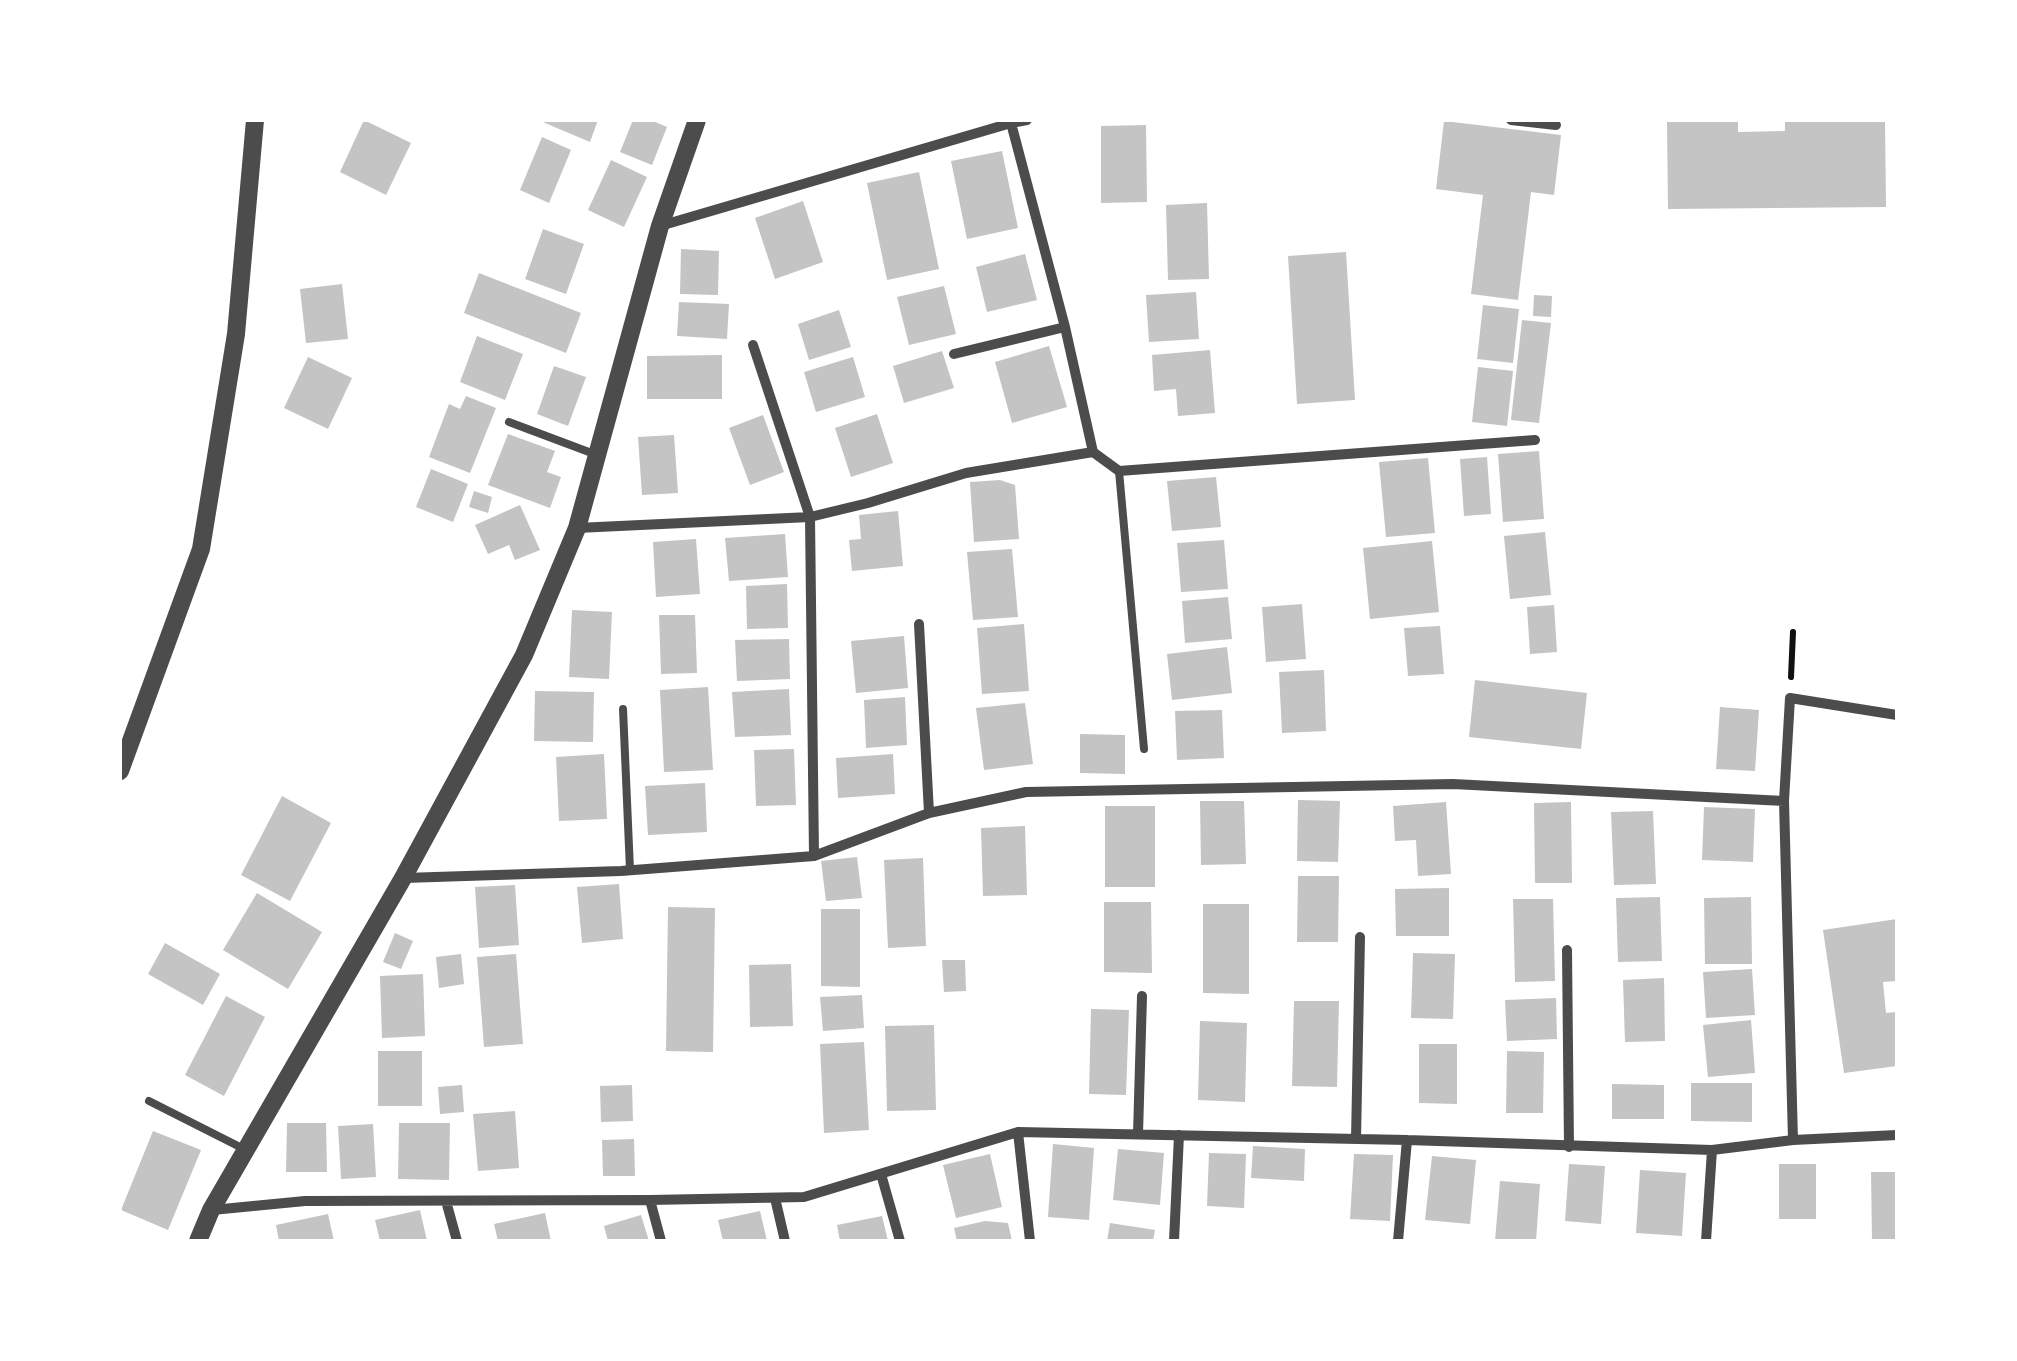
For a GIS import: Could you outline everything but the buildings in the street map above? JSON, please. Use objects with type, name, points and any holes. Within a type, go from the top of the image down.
[{"type":"street","points":[[120,771],[200,549],[236,334],[255,120]]},
{"type":"street","points":[[198,1241],[211,1210],[403,878],[524,656],[577,528],[660,226],[696,120]]},
{"type":"street","points":[[660,226],[1027,120]]},
{"type":"street","points":[[1510,120],[1556,125]]},
{"type":"street","points":[[1011,123],[1065,327],[1093,452],[1119,470],[1535,440]]},
{"type":"street","points":[[954,354],[1065,327]]},
{"type":"street","points":[[753,346],[810,517],[814,856]]},
{"type":"street","points":[[577,528],[810,517],[868,504],[966,473],[1093,452]]},
{"type":"street","points":[[919,624],[929,814]]},
{"type":"street","points":[[1793,1140],[1784,801],[1790,698],[1897,715]]},
{"type":"street","points":[[403,878],[630,870],[814,856],[929,814],[1026,792],[1434,784],[1784,801]]},
{"type":"street","points":[[1356,1139],[1360,937]]},
{"type":"street","points":[[1567,950],[1570,1146]]},
{"type":"street","points":[[1138,1134],[1142,996]]},
{"type":"street","points":[[211,1210],[305,1202],[804,1197],[1018,1132],[1712,1150],[1793,1140],[1897,1135]]},
{"type":"street","points":[[1018,1132],[1030,1241]]},
{"type":"street","points":[[1174,1241],[1180,1134]]},
{"type":"street","points":[[1398,1241],[1407,1140]]},
{"type":"street","points":[[1706,1241],[1712,1150]]},
{"type":"street","points":[[881,1174],[900,1241]]},
{"type":"street","points":[[775,1198],[784,1241]]},
{"type":"street","points":[[650,1200],[661,1241]]},
{"type":"street","points":[[446,1201],[457,1241]]},
{"type":"lane","points":[[508,422],[596,455]]},
{"type":"lane","points":[[1119,470],[1144,749]]},
{"type":"lane","points":[[623,709],[630,870]]},
{"type":"lane","points":[[149,1102],[246,1150]]},
{"type":"path","points":[[1790,698],[1793,632]]}]
